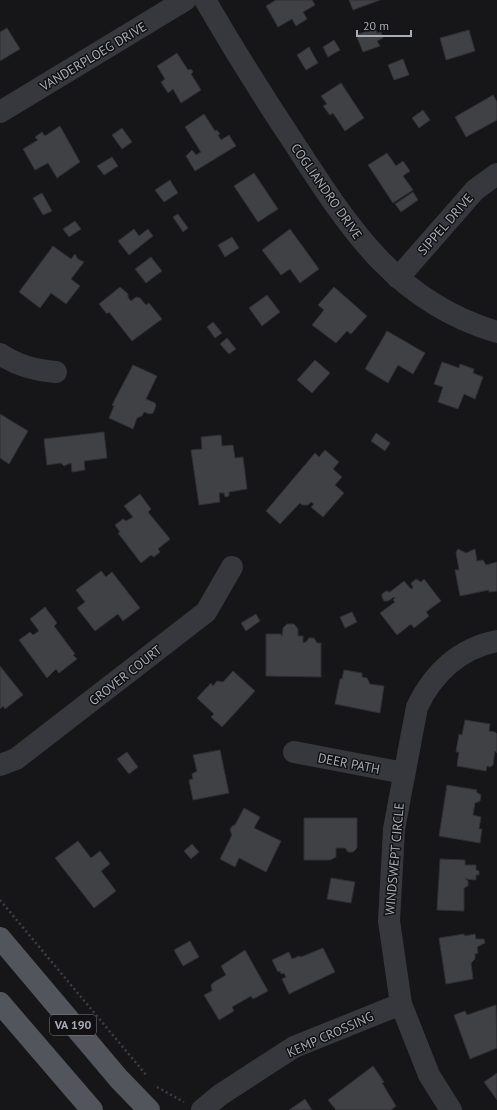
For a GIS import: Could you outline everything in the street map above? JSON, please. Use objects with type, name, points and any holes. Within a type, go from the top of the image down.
[{"type":"main road","name":"VA 190","points":[[0,938],[104,1062],[148,1110]]},
{"type":"main road","name":"VA 190","points":[[0,1003],[92,1110]]},
{"type":"street","name":"VANDERPLOEG DRIVE","points":[[0,112],[185,0]]},
{"type":"street","name":"COGLIANDRO DRIVE","points":[[205,0],[251,77],[320,183],[356,234],[398,278],[440,308],[459,318],[497,332]]},
{"type":"street","name":"SIPPEL DRIVE","points":[[398,278],[475,190],[497,174]]},
{"type":"street","points":[[0,354],[9,360],[33,370],[56,372]]},
{"type":"street","name":"GROVER COURT","points":[[0,765],[16,760],[206,612],[232,566]]},
{"type":"street","name":"WINDSWEPT CIRCLE","points":[[451,1110],[429,1075],[401,1004],[388,922],[394,829],[417,707],[424,691],[448,663],[480,644],[497,641]]},
{"type":"street","name":"DEER PATH","points":[[294,752],[404,773]]},
{"type":"street","name":"KEMP CROSSING","points":[[194,1107],[220,1095],[294,1047],[401,1004]]},
{"type":"path","points":[[0,900],[148,1078]]},
{"type":"path","points":[[153,1083],[157,1088],[194,1107]]},
{"type":"building","points":[[276,0],[312,0],[315,5],[303,12],[307,19],[296,26],[292,19],[278,27],[266,6]]},
{"type":"building","points":[[349,0],[380,0],[353,10]]},
{"type":"building","points":[[7,28],[20,49],[0,61],[0,32]]},
{"type":"building","points":[[375,28],[377,33],[381,32],[383,38],[377,41],[380,46],[363,52],[356,35]]},
{"type":"building","points":[[469,30],[475,51],[446,60],[440,38]]},
{"type":"building","points":[[334,40],[340,50],[328,57],[323,47]]},
{"type":"building","points":[[309,47],[318,63],[306,70],[297,55]]},
{"type":"building","points":[[177,53],[188,70],[191,69],[193,72],[191,74],[201,90],[181,103],[173,89],[168,93],[161,82],[165,79],[157,66]]},
{"type":"building","points":[[403,59],[409,75],[394,80],[388,65]]},
{"type":"building","points":[[341,83],[364,118],[345,131],[333,113],[330,115],[323,106],[327,104],[321,96]]},
{"type":"building","points":[[493,95],[497,102],[497,120],[466,137],[455,117]]},
{"type":"building","points":[[423,110],[430,120],[419,128],[412,118]]},
{"type":"building","points":[[204,114],[215,131],[217,130],[220,134],[218,135],[221,140],[229,135],[236,146],[195,171],[186,156],[192,150],[196,155],[201,152],[185,127]]},
{"type":"building","points":[[60,126],[80,162],[57,178],[48,163],[35,170],[23,149],[38,140],[35,137],[42,132],[45,136]]},
{"type":"building","points":[[122,128],[132,142],[122,149],[112,135]]},
{"type":"building","points":[[387,153],[396,166],[403,161],[410,171],[403,176],[413,190],[393,203],[368,165]]},
{"type":"building","points":[[112,157],[118,166],[104,175],[97,166]]},
{"type":"building","points":[[254,173],[278,209],[258,222],[234,186]]},
{"type":"building","points":[[170,180],[178,193],[164,202],[155,190]]},
{"type":"building","points":[[413,192],[418,200],[401,212],[395,204]]},
{"type":"building","points":[[42,193],[52,211],[43,215],[33,198]]},
{"type":"building","points":[[178,214],[188,228],[183,232],[173,217]]},
{"type":"building","points":[[75,221],[81,229],[69,237],[63,229]]},
{"type":"building","points":[[134,229],[139,236],[148,229],[153,236],[129,255],[118,241]]},
{"type":"building","points":[[290,229],[319,269],[300,283],[290,269],[281,275],[262,250]]},
{"type":"building","points":[[232,237],[239,248],[225,257],[218,245]]},
{"type":"building","points":[[53,246],[71,259],[75,254],[78,259],[84,262],[71,279],[80,286],[66,304],[51,293],[40,308],[19,292]]},
{"type":"building","points":[[151,257],[162,271],[146,283],[135,269]]},
{"type":"building","points":[[120,287],[128,294],[131,301],[136,297],[140,298],[146,305],[149,303],[162,319],[132,341],[109,312],[107,314],[99,304]]},
{"type":"building","points":[[334,287],[367,316],[351,334],[347,331],[336,343],[312,325],[324,310],[318,305]]},
{"type":"building","points":[[267,295],[280,312],[262,326],[249,308]]},
{"type":"building","points":[[213,322],[222,333],[215,338],[207,327]]},
{"type":"building","points":[[387,331],[425,353],[413,374],[398,365],[388,383],[365,369]]},
{"type":"building","points":[[227,338],[236,349],[229,354],[220,344]]},
{"type":"building","points":[[315,360],[330,373],[312,393],[297,380]]},
{"type":"building","points":[[442,362],[459,368],[460,364],[474,369],[473,373],[483,377],[475,399],[464,394],[458,409],[438,402],[443,387],[434,384]]},
{"type":"building","points":[[133,365],[157,376],[146,399],[155,403],[156,406],[153,413],[150,414],[144,412],[142,416],[137,418],[133,429],[109,418],[114,406],[112,405]]},
{"type":"building","points":[[0,414],[28,431],[9,464],[0,458]]},
{"type":"building","points":[[104,432],[107,458],[84,461],[85,470],[72,472],[71,463],[64,466],[61,463],[47,465],[44,439]]},
{"type":"building","points":[[376,433],[390,443],[385,451],[371,441]]},
{"type":"building","points":[[221,435],[222,446],[233,445],[235,458],[243,457],[247,489],[229,492],[229,496],[225,497],[224,493],[219,493],[220,502],[199,505],[191,450],[202,449],[201,437]]},
{"type":"building","points":[[325,450],[339,462],[333,469],[342,477],[335,485],[344,493],[323,517],[311,507],[314,504],[311,502],[308,505],[302,505],[300,503],[280,524],[266,511],[315,453],[319,457]]},
{"type":"building","points":[[140,494],[151,509],[148,512],[170,539],[158,549],[160,552],[154,557],[151,555],[141,563],[118,533],[120,532],[115,525],[123,519],[126,521],[133,517],[124,506]]},
{"type":"building","points":[[458,549],[466,553],[475,549],[477,561],[483,560],[486,565],[497,562],[497,591],[489,592],[489,590],[460,596],[455,570],[459,570],[456,552]]},
{"type":"building","points":[[101,571],[106,577],[112,572],[140,608],[123,621],[118,614],[95,631],[77,608],[85,602],[76,590]]},
{"type":"building","points":[[416,579],[421,582],[424,579],[441,601],[426,612],[429,616],[414,628],[411,624],[397,635],[380,613],[395,602],[393,600],[395,598],[394,597],[388,601],[384,601],[382,594],[386,591],[390,592],[404,581],[411,589],[413,588],[411,583]]},
{"type":"building","points":[[45,607],[57,623],[54,626],[75,654],[73,655],[77,659],[59,673],[56,669],[47,678],[19,640],[30,632],[33,635],[39,631],[30,619]]},
{"type":"building","points":[[352,612],[357,622],[345,628],[340,617]]},
{"type":"building","points":[[256,614],[260,621],[246,631],[241,623]]},
{"type":"building","points":[[287,624],[294,624],[298,629],[298,636],[303,636],[303,643],[309,638],[314,638],[317,643],[321,643],[321,677],[266,676],[266,634],[281,634],[282,636],[283,628]]},
{"type":"building","points":[[0,666],[23,695],[5,709],[3,706],[0,709]]},
{"type":"building","points":[[344,670],[362,673],[362,677],[367,678],[370,684],[384,686],[380,713],[335,704],[340,679],[342,679]]},
{"type":"building","points":[[233,671],[255,691],[222,727],[211,717],[214,714],[197,698],[211,683],[213,686],[217,681],[223,682]]},
{"type":"building","points":[[465,720],[490,724],[489,731],[497,734],[497,753],[495,751],[493,765],[490,767],[487,766],[486,771],[457,766],[459,752],[456,752],[459,734],[462,735]]},
{"type":"building","points":[[220,750],[229,793],[193,800],[189,780],[193,779],[192,774],[197,771],[193,755]]},
{"type":"building","points":[[127,752],[138,767],[129,774],[117,759]]},
{"type":"building","points":[[447,785],[477,790],[476,792],[481,795],[480,801],[475,803],[473,815],[481,817],[479,829],[482,829],[480,843],[439,836]]},
{"type":"building","points":[[244,808],[260,817],[254,828],[281,841],[266,872],[239,858],[235,867],[220,859],[232,835],[230,830],[232,826],[235,825]]},
{"type":"building","points":[[304,818],[357,818],[357,848],[353,852],[348,852],[345,848],[336,848],[336,857],[330,860],[304,860]]},
{"type":"building","points":[[78,841],[91,858],[100,851],[110,864],[101,871],[116,891],[94,908],[55,858]]},
{"type":"building","points":[[192,844],[199,852],[191,859],[184,851]]},
{"type":"building","points":[[440,859],[465,860],[465,865],[476,865],[476,870],[479,871],[479,875],[476,875],[476,880],[465,879],[468,881],[468,886],[464,888],[464,911],[437,910]]},
{"type":"building","points":[[331,878],[355,882],[351,903],[327,899]]},
{"type":"building","points":[[464,934],[465,936],[475,934],[476,939],[484,939],[485,943],[477,947],[478,953],[475,954],[475,959],[471,963],[473,979],[446,984],[439,938]]},
{"type":"building","points":[[190,941],[199,957],[183,966],[174,950]]},
{"type":"building","points":[[323,948],[335,972],[289,994],[282,979],[286,977],[284,973],[281,974],[280,971],[278,972],[272,960],[289,952],[292,959]]},
{"type":"building","points":[[245,950],[268,991],[253,999],[251,996],[232,1007],[234,1011],[219,1020],[204,995],[212,991],[211,985],[214,982],[226,975],[221,966]]},
{"type":"building","points":[[496,1005],[497,1048],[470,1059],[454,1015],[465,1011],[467,1015]]},
{"type":"building","points":[[373,1066],[384,1082],[382,1083],[396,1106],[391,1110],[336,1110],[328,1100]]},
{"type":"building","points":[[497,1073],[497,1100],[484,1082]]},
{"type":"building","points":[[305,1099],[312,1110],[289,1110]]}]
